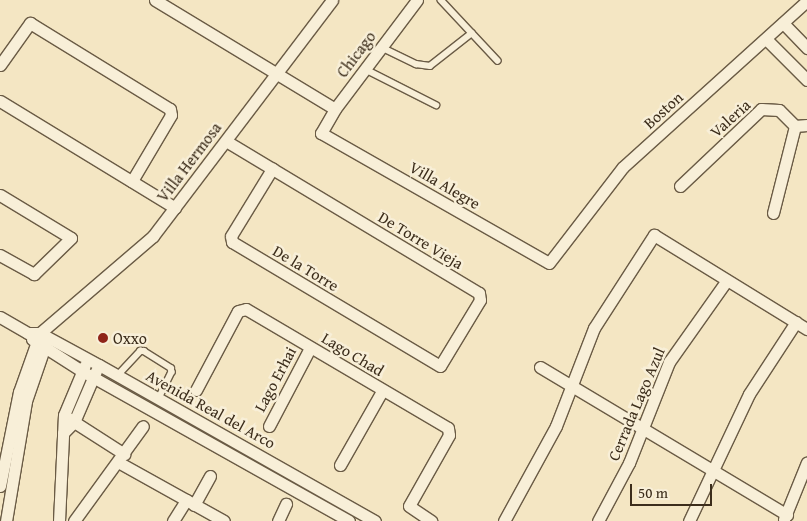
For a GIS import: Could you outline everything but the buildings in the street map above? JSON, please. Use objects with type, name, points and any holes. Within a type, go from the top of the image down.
[{"type":"street","points":[[155,0],[335,109]]},
{"type":"street","name":"Villa Hermosa","points":[[42,340],[52,324],[148,242],[176,208],[332,0]]},
{"type":"street","name":"Chicago","points":[[322,128],[417,0]]},
{"type":"street","name":"Boston","points":[[556,257],[622,167],[807,1]]},
{"type":"street","points":[[0,65],[30,23],[170,109],[171,116],[132,181]]},
{"type":"street","points":[[783,23],[807,48]]},
{"type":"street","points":[[766,39],[807,80]]},
{"type":"street","points":[[0,101],[176,208]]},
{"type":"street","name":"Valeria","points":[[680,186],[761,109],[779,110],[795,126]]},
{"type":"street","points":[[773,213],[795,126],[807,125]]},
{"type":"street","name":"Villa Alegre","points":[[322,128],[322,134],[544,262],[556,257]]},
{"type":"street","name":"De Torre Vieja","points":[[226,141],[479,294],[480,300],[441,365],[436,366]]},
{"type":"street","name":"De la Torre","points":[[272,169],[231,236],[232,242],[436,366]]},
{"type":"street","points":[[0,195],[71,238],[34,274],[0,256]]},
{"type":"street","points":[[504,521],[556,426],[594,328],[652,237],[658,236],[807,329]]},
{"type":"street","name":"Cerrada Lago Azul","points":[[598,521],[622,479],[676,350],[727,280]]},
{"type":"street","name":"Lago Chad","points":[[196,390],[240,309],[246,309],[450,430],[410,505],[411,510],[431,521]]},
{"type":"street","name":"Avenida Real del Arco","points":[[0,317],[42,340],[88,359],[375,521]]},
{"type":"street","points":[[689,521],[715,472],[749,394],[796,322]]},
{"type":"street","points":[[0,486],[19,392],[42,340]]},
{"type":"street","points":[[6,521],[20,431],[42,340]]},
{"type":"street","name":"Avenida Real del Arco","points":[[42,340],[88,374],[232,453],[349,521]]},
{"type":"street","name":"Lago Erhai","points":[[269,426],[310,348]]},
{"type":"street","points":[[63,433],[74,422],[88,374],[88,359]]},
{"type":"street","points":[[59,521],[64,415],[88,374],[99,365]]},
{"type":"street","points":[[540,367],[715,472],[785,518],[807,462]]},
{"type":"street","points":[[340,466],[382,391]]},
{"type":"street","points":[[64,415],[121,458],[190,502],[224,521]]},
{"type":"street","points":[[74,521],[143,426]]},
{"type":"street","points":[[232,453],[238,443]]},
{"type":"street","points":[[173,521],[210,476]]},
{"type":"street","points":[[278,521],[286,504]]},
{"type":"lane","points":[[441,0],[498,61]]},
{"type":"lane","points":[[381,47],[416,64],[430,66],[472,33]]},
{"type":"lane","points":[[365,69],[436,105]]},
{"type":"lane","points":[[118,376],[140,351],[144,351],[171,368],[172,372],[159,398]]},
{"type":"place","name":"Oxxo","points":[[103,338]]}]
